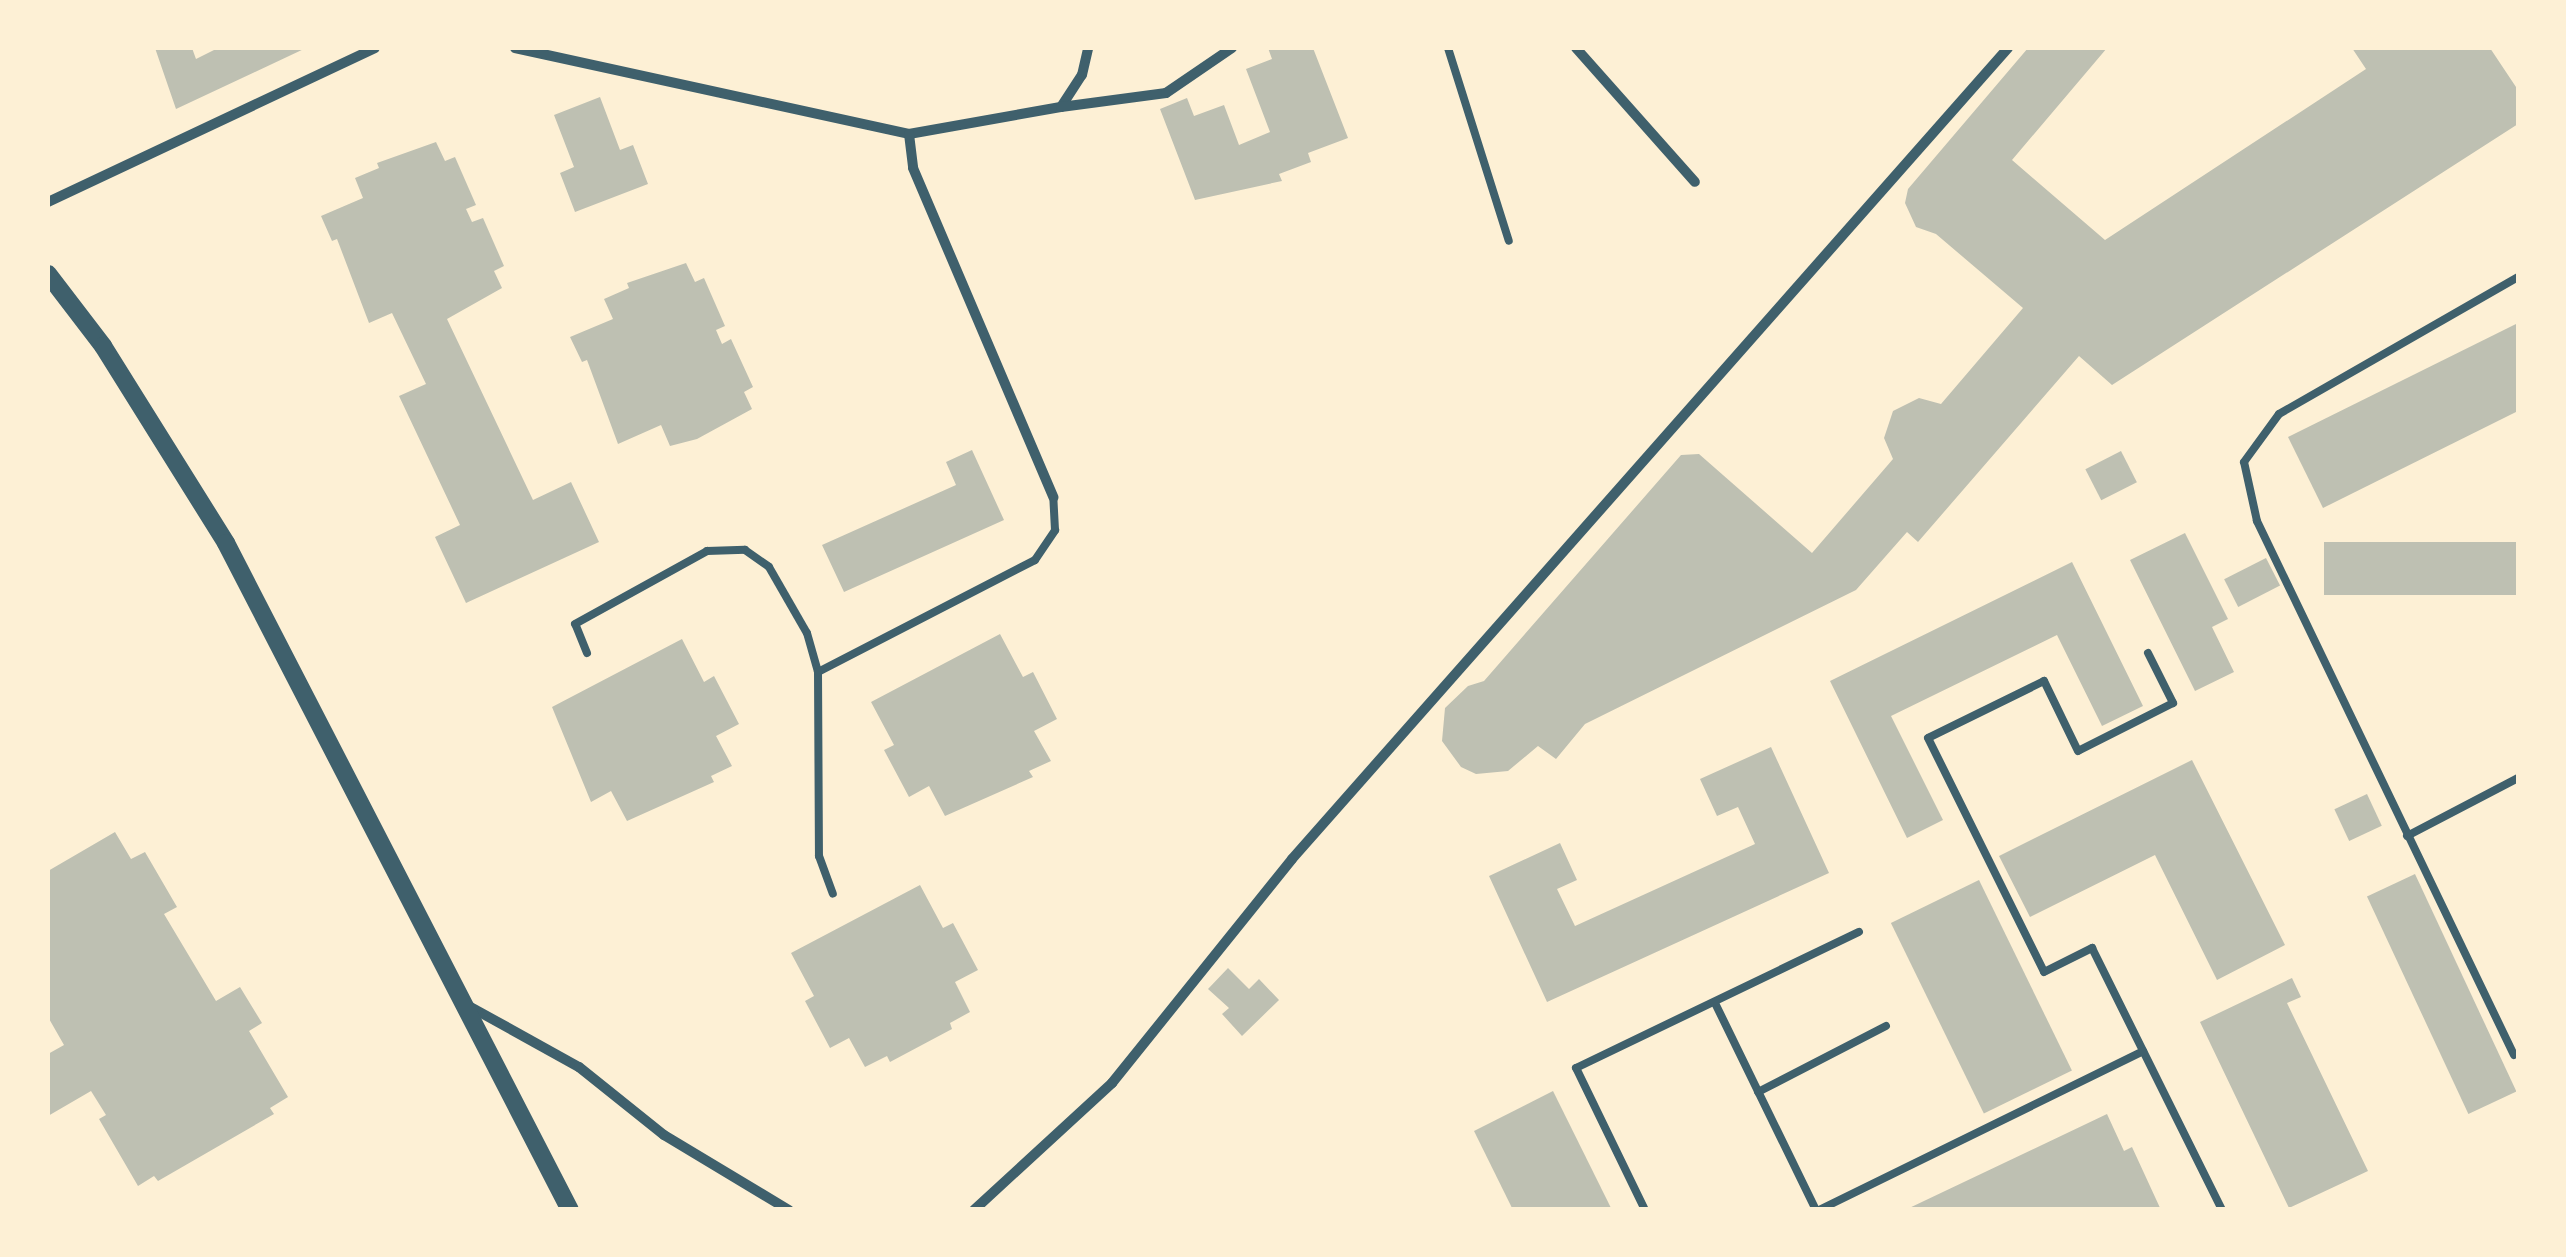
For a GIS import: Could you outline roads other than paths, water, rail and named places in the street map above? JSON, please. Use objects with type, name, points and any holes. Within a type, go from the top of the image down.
[{"type":"street","points":[[48,202],[375,48]]},
{"type":"street","points":[[515,48],[909,134],[1166,93],[1232,48]]},
{"type":"street","points":[[1061,108],[1082,74],[1088,48]]},
{"type":"street","points":[[1576,48],[1695,182]]},
{"type":"street","points":[[974,1210],[1112,1083],[1292,859],[2008,48]]},
{"type":"street","points":[[909,134],[913,168],[1053,497]]},
{"type":"street","points":[[48,274],[103,346],[226,543],[468,1005],[570,1210]]},
{"type":"street","points":[[468,1005],[578,1067],[664,1135],[789,1210]]},
{"type":"lane","points":[[1448,48],[1509,240]]},
{"type":"lane","points":[[2514,1055],[2257,521],[2244,462],[2279,414],[2518,277]]},
{"type":"lane","points":[[818,672],[1035,560],[1055,530],[1053,497]]},
{"type":"lane","points":[[588,654],[575,624],[707,551],[745,550],[770,567],[807,633],[818,672],[819,856],[833,894]]},
{"type":"lane","points":[[2148,653],[2173,704],[2078,751],[2044,681],[1928,738],[2044,972],[2092,948],[2222,1210]]},
{"type":"lane","points":[[2407,836],[2518,778]]},
{"type":"lane","points":[[1645,1210],[1576,1068],[1859,932]]},
{"type":"lane","points":[[1715,1003],[1817,1210],[2144,1051]]},
{"type":"lane","points":[[1758,1092],[1886,1026]]}]
